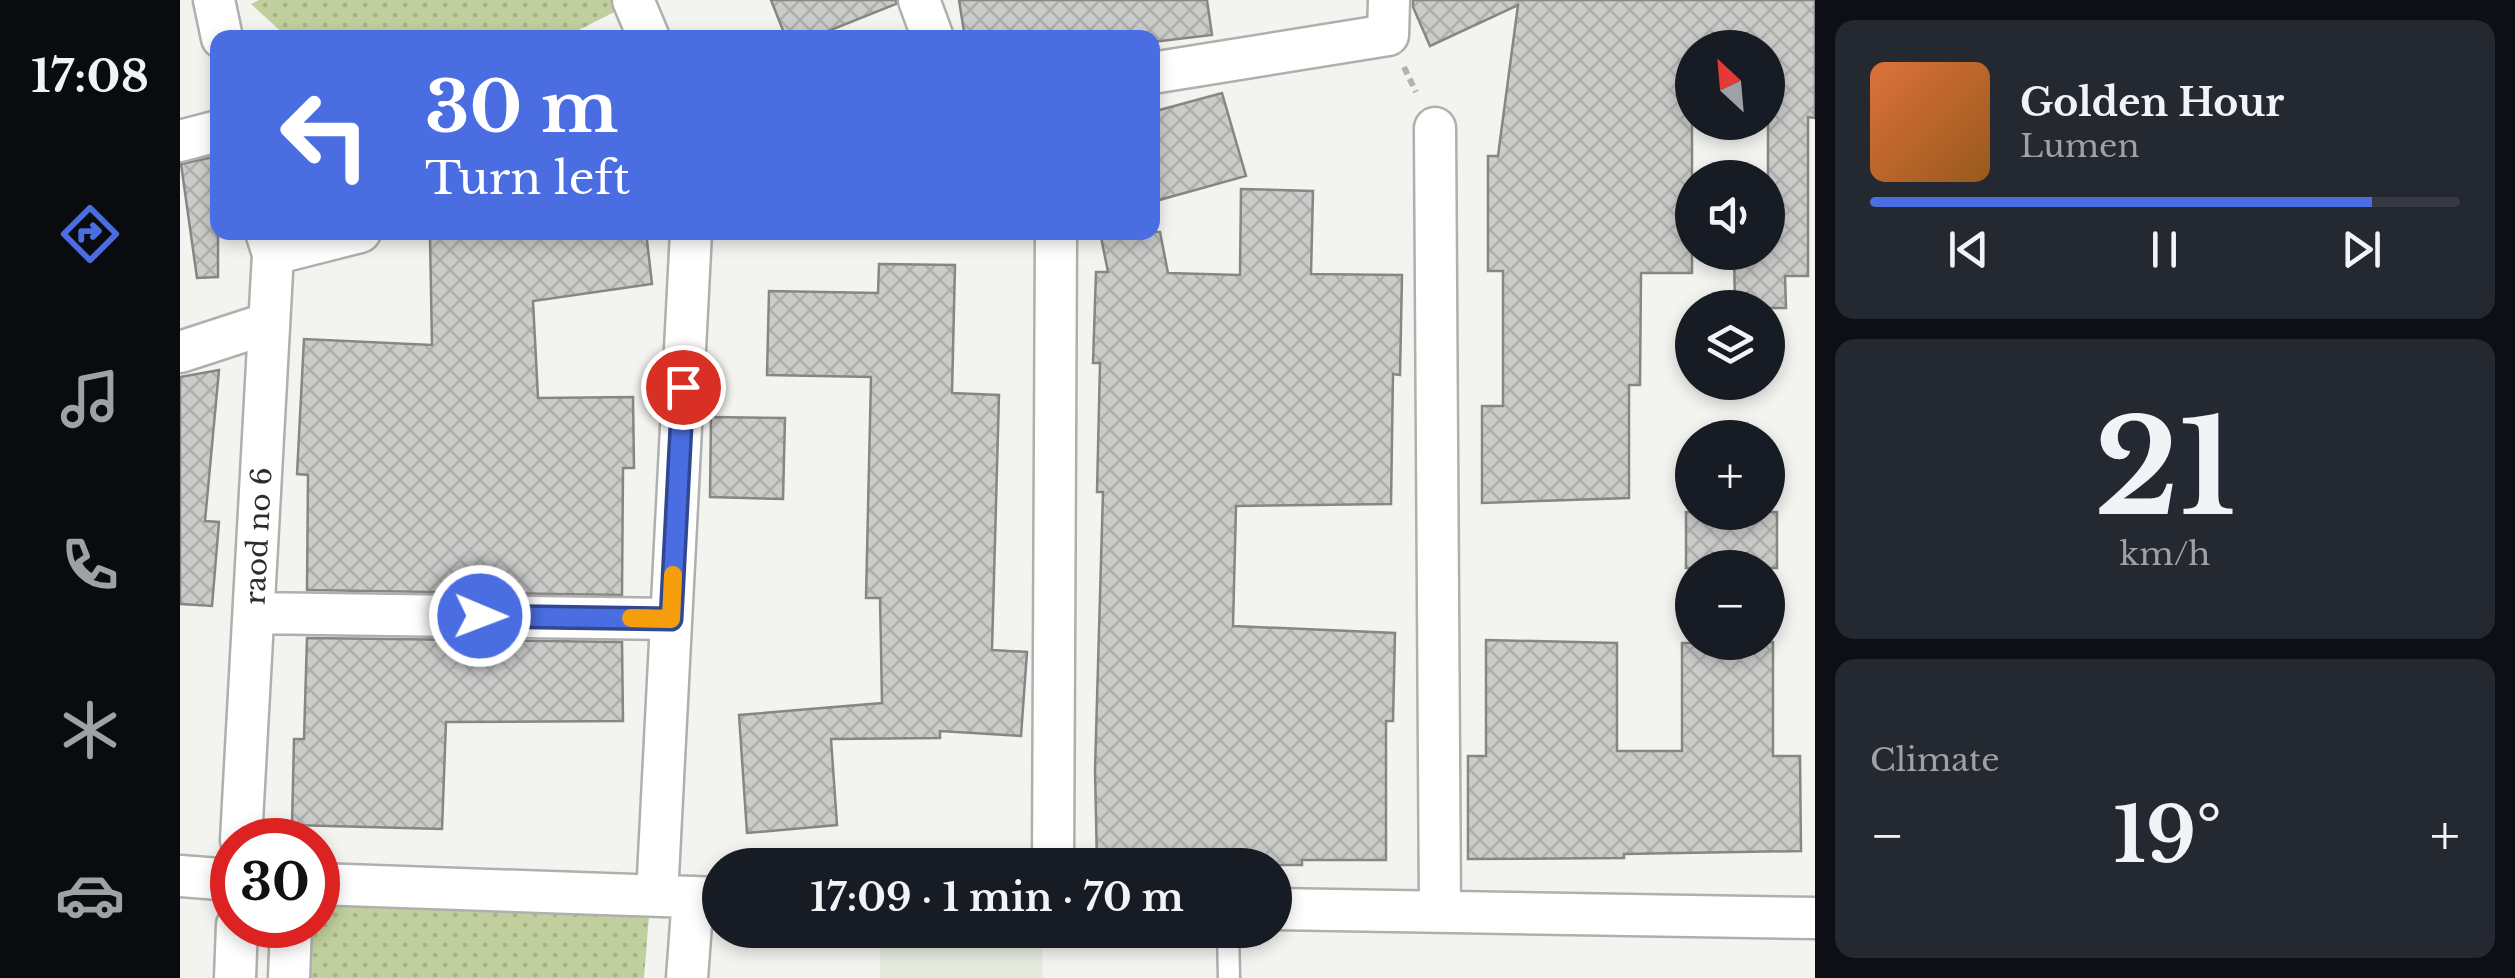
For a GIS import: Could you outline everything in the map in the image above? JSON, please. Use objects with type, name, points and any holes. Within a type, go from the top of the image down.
[{"type":"street","points":[[214,0],[220,30]]},
{"type":"street","points":[[633,0],[645,30]]},
{"type":"street","points":[[919,0],[930,30]]},
{"type":"street","points":[[1160,71],[1388,18]]},
{"type":"street","points":[[1434,128],[1440,911]]},
{"type":"street","points":[[180,141],[210,133]]},
{"type":"street","points":[[688,978],[690,897],[671,619],[690,240]]},
{"type":"street","points":[[1053,848],[1056,240]]},
{"type":"street","name":"raod no 6","points":[[242,818],[269,323],[269,243]]},
{"type":"street","points":[[180,352],[269,323]]},
{"type":"street","points":[[254,613],[671,619]]},
{"type":"street","points":[[180,876],[210,878]]},
{"type":"street","points":[[340,885],[690,897]]},
{"type":"street","points":[[1292,909],[1815,918]]},
{"type":"street","points":[[235,978],[236,948]]},
{"type":"street","points":[[288,978],[290,948]]},
{"type":"lane","points":[[1228,948],[1229,978]]},
{"type":"path","points":[[1388,18],[1434,128]]},
{"type":"shaded area","points":[[880,948],[1042,948],[1043,978],[880,978]]},
{"type":"green space","points":[[259,0],[636,1],[579,30],[279,30],[251,4]]},
{"type":"green space","points":[[340,901],[649,916],[644,978],[307,978],[308,948],[340,948]]},
{"type":"building","points":[[771,0],[896,0],[896,4],[831,30],[783,30]]},
{"type":"building","points":[[959,0],[1207,0],[1212,35],[1160,41],[1160,30],[964,30]]},
{"type":"building","points":[[1413,0],[1815,0],[1815,118],[1808,117],[1808,276],[1785,276],[1786,308],[1785,290],[1735,290],[1734,270],[1785,270],[1785,160],[1768,160],[1768,140],[1785,140],[1785,30],[1675,30],[1675,140],[1692,140],[1692,160],[1675,160],[1675,270],[1692,273],[1641,273],[1640,385],[1629,385],[1629,498],[1482,503],[1482,406],[1503,406],[1503,271],[1488,271],[1488,156],[1498,156],[1518,5],[1430,46]]},
{"type":"building","points":[[1222,93],[1246,176],[1160,200],[1160,110]]},
{"type":"building","points":[[210,158],[210,240],[218,240],[218,277],[197,278],[181,164]]},
{"type":"building","points":[[1241,189],[1313,191],[1311,274],[1402,275],[1400,375],[1393,374],[1391,504],[1236,506],[1233,626],[1395,633],[1393,721],[1386,721],[1386,860],[1302,860],[1302,865],[1292,865],[1292,848],[1097,848],[1095,770],[1103,492],[1097,492],[1100,363],[1093,363],[1096,272],[1108,272],[1102,240],[1160,240],[1160,232],[1168,273],[1240,275]]},
{"type":"building","points":[[430,240],[647,240],[652,284],[533,301],[538,398],[633,397],[634,468],[623,468],[622,595],[307,590],[308,475],[297,474],[304,339],[432,345]]},
{"type":"building","points":[[879,264],[955,265],[952,393],[999,395],[992,650],[1027,652],[1021,736],[940,731],[940,738],[831,739],[837,825],[747,833],[739,715],[882,703],[880,598],[866,598],[871,377],[767,375],[769,291],[878,293]]},
{"type":"building","points":[[219,370],[205,521],[219,522],[212,606],[180,604],[180,377]]},
{"type":"building","points":[[711,417],[785,418],[783,499],[710,497]]},
{"type":"building","points":[[1686,530],[1777,530],[1777,550],[1686,550]]},
{"type":"building","points":[[307,638],[622,642],[623,721],[446,722],[442,829],[340,826],[340,818],[292,818],[294,739],[304,739]]},
{"type":"building","points":[[1486,640],[1617,643],[1617,751],[1682,751],[1682,660],[1773,660],[1773,756],[1800,756],[1801,851],[1468,859],[1468,756],[1486,756]]},
{"type":"slow traffic","points":[[631,618],[671,619],[673,575]]},
{"type":"route","points":[[480,616],[671,619],[683,387]]}]
